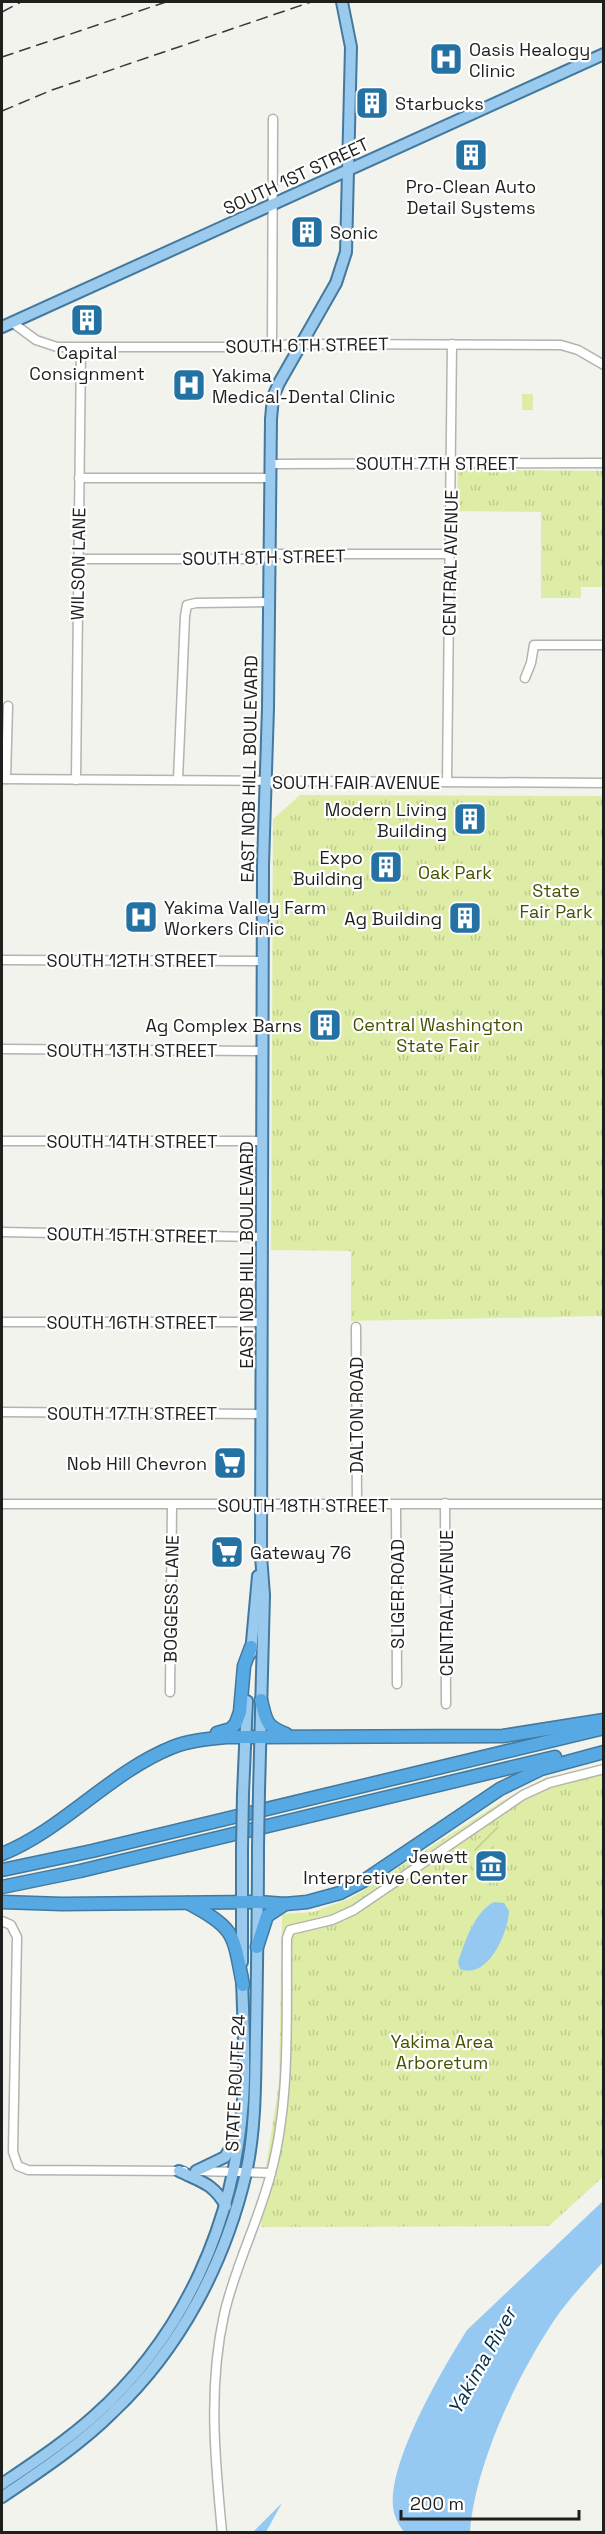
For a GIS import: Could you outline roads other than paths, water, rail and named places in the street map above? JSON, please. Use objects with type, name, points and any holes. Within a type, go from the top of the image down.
[{"type":"highway","points":[[2,1854],[32,1840],[154,1756],[193,1740],[231,1730],[240,1712],[244,1666],[251,1647]]},
{"type":"highway","points":[[261,1700],[267,1722],[275,1730],[293,1737]]},
{"type":"highway","points":[[193,1740],[244,1737],[503,1737],[603,1720]]},
{"type":"highway","points":[[2,1870],[92,1851],[603,1728]]},
{"type":"highway","points":[[2,1887],[80,1871],[603,1746]]},
{"type":"highway","points":[[2,1902],[258,1902],[285,1904],[307,1902],[340,1893],[365,1880],[500,1789],[541,1769],[603,1752]]},
{"type":"highway","points":[[187,1902],[226,1926],[235,1943],[243,1985]]},
{"type":"highway","points":[[257,1947],[267,1916],[285,1904]]},
{"type":"main road","name":"EAST NOB HILL BOULEVARD","points":[[258,1902],[264,1595],[261,1556],[263,858],[267,781],[271,419],[273,397],[282,376],[343,268],[346,252],[350,68],[349,28],[342,2]]},
{"type":"main road","name":"SOUTH 1ST STREET","points":[[2,327],[603,54]]},
{"type":"main road","name":"EAST NOB HILL BOULEVARD","points":[[241,1902],[244,1737],[261,1556]]},
{"type":"main road","name":"STATE ROUTE 24","points":[[2,2497],[21,2477],[95,2415],[151,2355],[183,2308],[204,2265],[226,2206],[239,2135],[244,2062],[241,1902]]},
{"type":"main road","name":"STATE ROUTE 24","points":[[2,2484],[21,2477],[76,2444],[113,2412],[136,2389],[174,2340],[208,2282],[233,2217],[246,2172],[255,2102],[258,1902]]},
{"type":"main road","points":[[196,2171],[225,2157],[239,2135]]},
{"type":"main road","points":[[179,2171],[207,2183],[215,2189],[226,2206]]},
{"type":"street","points":[[272,344],[273,118]]},
{"type":"street","name":"SOUTH 6TH STREET","points":[[13,323],[46,345],[81,348],[243,347],[272,344],[561,345],[578,350],[603,365]]},
{"type":"street","name":"CENTRAL AVENUE","points":[[447,782],[452,344]]},
{"type":"street","name":"WILSON LANE","points":[[76,780],[81,348]]},
{"type":"street","name":"SOUTH 7TH STREET","points":[[270,464],[603,463]]},
{"type":"street","points":[[79,478],[270,478]]},
{"type":"street","name":"SOUTH 8TH STREET","points":[[78,559],[260,559],[278,555],[449,554]]},
{"type":"street","points":[[178,780],[187,605],[269,602]]},
{"type":"street","points":[[525,678],[531,663],[534,645],[603,645]]},
{"type":"street","points":[[4,779],[8,706]]},
{"type":"street","name":"SOUTH FAIR AVENUE","points":[[4,779],[603,783]]},
{"type":"street","name":"SOUTH 12TH STREET","points":[[2,960],[263,961]]},
{"type":"street","name":"SOUTH 13TH STREET","points":[[2,1049],[262,1051]]},
{"type":"street","name":"SOUTH 14TH STREET","points":[[2,1141],[263,1141]]},
{"type":"street","name":"SOUTH 15TH STREET","points":[[2,1232],[262,1237]]},
{"type":"street","name":"SOUTH 16TH STREET","points":[[2,1322],[262,1323]]},
{"type":"street","name":"DALTON ROAD","points":[[356,1327],[357,1504]]},
{"type":"street","name":"SOUTH 17TH STREET","points":[[2,1412],[262,1414]]},
{"type":"street","name":"CENTRAL AVENUE","points":[[445,1503],[446,1704]]},
{"type":"street","name":"SOUTH 18TH STREET","points":[[2,1504],[603,1504]]},
{"type":"street","name":"SLIGER ROAD","points":[[396,1504],[397,1684]]},
{"type":"street","name":"BOGGESS LANE","points":[[170,1692],[172,1505]]},
{"type":"street","points":[[222,2532],[214,2413],[224,2315],[271,2173],[283,2104],[287,1938],[290,1930],[332,1920],[354,1910],[535,1789],[603,1769]]},
{"type":"street","points":[[2,1921],[11,1925],[16,1937],[13,2152],[18,2166],[28,2170],[271,2173]]},
{"type":"water","points":[[494,1902],[504,1903],[509,1911],[505,1931],[495,1952],[479,1968],[470,1971],[460,1969],[458,1962],[471,1928],[481,1912]]},
{"type":"water","name":"Yakima River","points":[[603,2201],[603,2262],[553,2322],[512,2395],[480,2479],[473,2506],[470,2532],[404,2532],[393,2507],[399,2465],[419,2416],[456,2347],[467,2330]]},
{"type":"water","points":[[282,2503],[266,2532],[253,2532]]},
{"type":"railway","points":[[2,12],[21,2]]},
{"type":"railway","points":[[2,57],[166,2]]},
{"type":"railway","points":[[2,111],[52,90],[311,2]]},
{"type":"place","name":"Oasis Healogy Clinic","points":[[446,59]]},
{"type":"place","name":"Starbucks","points":[[372,103]]},
{"type":"place","name":"Pro-Clean Auto Detail Systems","points":[[471,155]]},
{"type":"place","name":"Sonic","points":[[307,232]]},
{"type":"place","name":"Capital Consignment","points":[[87,320]]},
{"type":"place","name":"Yakima Medical-Dental Clinic","points":[[189,385]]},
{"type":"place","name":"Modern Living Building","points":[[470,819]]},
{"type":"place","name":"Expo Building","points":[[386,867]]},
{"type":"place","name":"Yakima Valley Farm Workers Clinic","points":[[141,917]]},
{"type":"place","name":"Ag Building","points":[[465,918]]},
{"type":"place","name":"Ag Complex Barns","points":[[325,1025]]},
{"type":"place","name":"Nob Hill Chevron","points":[[230,1463]]},
{"type":"place","name":"Gateway 76","points":[[227,1552]]},
{"type":"place","name":"Jewett Interpretive Center","points":[[491,1866]]},
{"type":"park label","name":"Oak Park","points":[[455,872]]},
{"type":"park label","name":"State Fair Park","points":[[556,900]]},
{"type":"park label","name":"Central Washington State Fair","points":[[438,1034]]},
{"type":"park label","name":"Yakima Area Arboretum","points":[[442,2051]]}]
